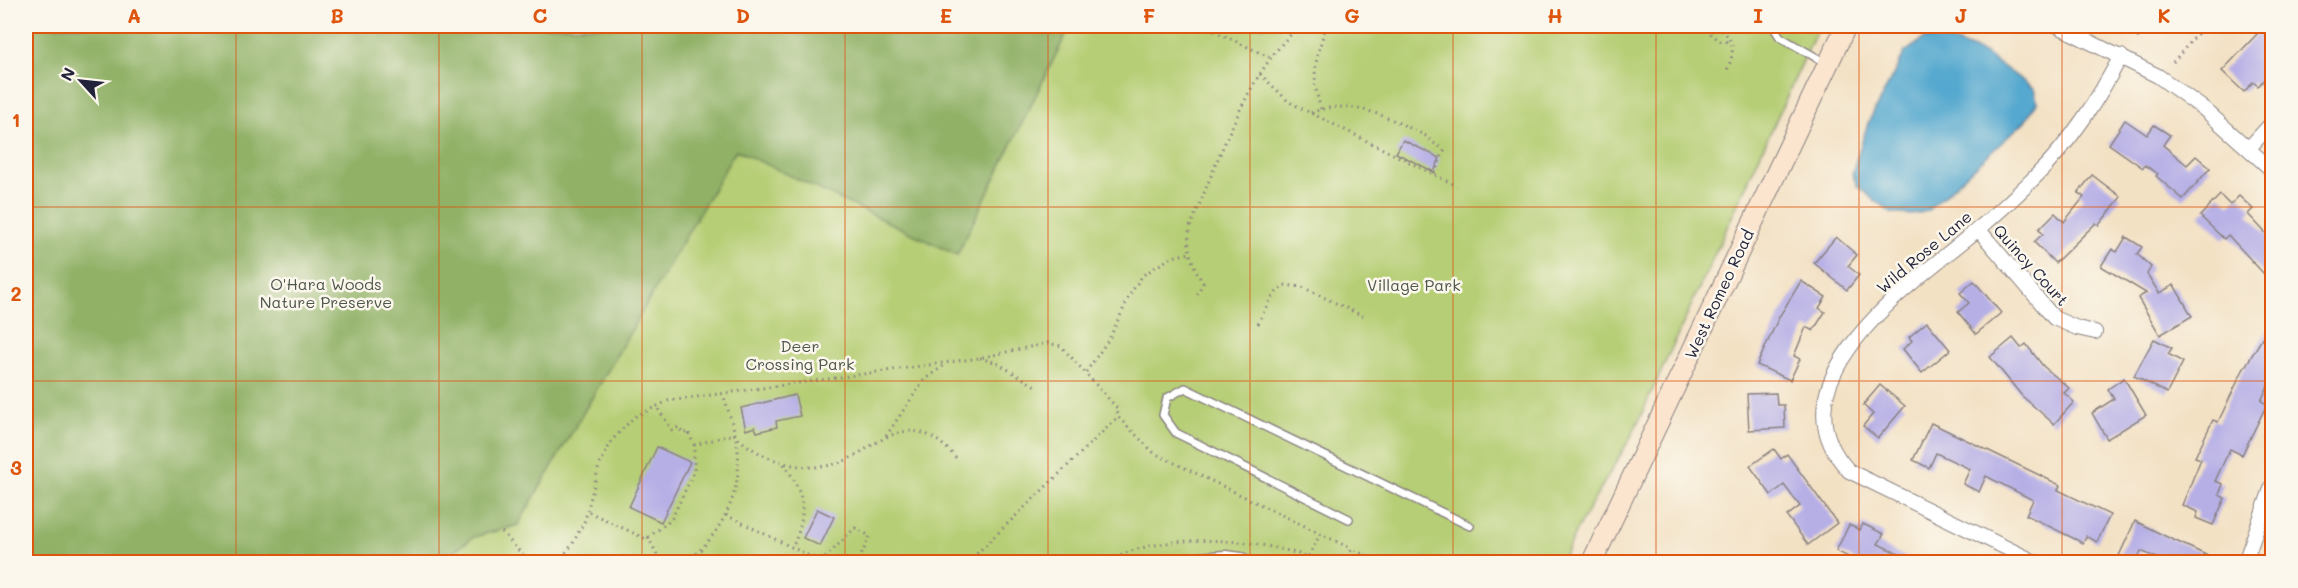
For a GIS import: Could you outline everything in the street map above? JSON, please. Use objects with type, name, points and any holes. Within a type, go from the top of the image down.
[{"type":"main road","name":"West Romeo Road","points":[[1592,562],[1846,26]]},
{"type":"street","points":[[2058,26],[2158,76],[2204,109],[2272,170]]},
{"type":"street","name":"Wild Rose Lane","points":[[2035,562],[1849,471],[1831,446],[1824,420],[1826,401],[1840,363],[1858,337],[1900,291],[1978,229],[2035,177],[2076,131],[2096,102],[2121,56]]},
{"type":"street","points":[[2249,148],[2272,123]]},
{"type":"street","name":"Quincy Court","points":[[1978,229],[2055,318],[2077,328],[2094,332]]},
{"type":"street","points":[[2245,562],[2272,486]]},
{"type":"street","points":[[1200,562],[1225,560],[1241,562]]},
{"type":"lane","points":[[1773,26],[1780,37],[1828,64]]},
{"type":"lane","points":[[1349,519],[1176,433],[1163,415],[1167,398],[1185,388],[1470,526]]},
{"type":"path","points":[[1203,26],[1269,57]]},
{"type":"path","points":[[1197,294],[1203,283],[1194,268],[1190,253],[1188,240],[1190,226],[1240,111],[1269,57],[1300,26]]},
{"type":"path","points":[[1321,109],[1315,92],[1313,73],[1326,26]]},
{"type":"path","points":[[1701,26],[1720,41],[1731,42]]},
{"type":"path","points":[[1721,26],[1719,28],[1727,34],[1731,42],[1732,54],[1726,70]]},
{"type":"path","points":[[2138,38],[2147,26]]},
{"type":"path","points":[[2173,62],[2204,26]]},
{"type":"path","points":[[1260,74],[1289,102],[1456,186]]},
{"type":"path","points":[[1311,113],[1338,106],[1358,108],[1388,117],[1428,137],[1444,151],[1434,174]]},
{"type":"path","points":[[1086,372],[1109,339],[1132,291],[1143,275],[1172,257],[1190,253]]},
{"type":"path","points":[[1258,324],[1269,300],[1276,291],[1284,285],[1293,284],[1362,316]]},
{"type":"path","points":[[558,562],[572,546],[589,512],[599,466],[612,440],[634,417],[656,406],[668,401],[979,358],[1048,343],[1061,346],[1117,408],[1118,417],[1154,453],[1380,562]]},
{"type":"path","points":[[979,358],[997,363],[1037,387]]},
{"type":"path","points":[[885,438],[924,380],[948,362]]},
{"type":"path","points":[[687,562],[708,543],[726,515],[732,500],[738,454],[735,434],[723,394]]},
{"type":"path","points":[[589,512],[646,539],[671,520],[694,472],[694,445],[688,431],[682,433],[679,427],[672,430],[656,406]]},
{"type":"path","points":[[968,562],[1118,417]]},
{"type":"path","points":[[735,434],[745,445],[760,454],[783,462],[819,467],[842,462],[899,432],[918,431],[942,444],[959,461]]},
{"type":"path","points":[[694,445],[735,434]]},
{"type":"path","points":[[783,462],[797,483],[802,496],[802,521],[792,548]]},
{"type":"path","points":[[726,515],[822,562],[855,528],[870,536],[858,562]]},
{"type":"path","points":[[502,532],[529,562]]},
{"type":"path","points":[[648,537],[661,562]]},
{"type":"path","points":[[1345,562],[1352,549]]},
{"type":"green space","points":[[26,26],[1819,26],[1632,435],[1576,531],[1562,562],[26,562]]},
{"type":"green space","name":"O'Hara Woods Nature Preserve","points":[[26,26],[1070,26],[957,255],[736,150],[518,525],[474,537],[438,562],[26,562]]},
{"type":"water","points":[[1942,37],[1984,53],[2034,89],[2037,102],[2025,121],[1927,211],[1911,215],[1891,213],[1857,186],[1852,173],[1868,123],[1905,52],[1925,38]]},
{"type":"building","points":[[2248,26],[2272,26],[2272,71],[2258,86],[2253,82],[2244,92],[2222,71],[2257,34]]},
{"type":"building","points":[[2125,120],[2147,135],[2154,125],[2170,135],[2163,145],[2187,165],[2196,156],[2210,168],[2183,199],[2156,176],[2158,174],[2145,165],[2143,168],[2109,144]]},
{"type":"building","points":[[1403,140],[1440,158],[1434,172],[1396,153]]},
{"type":"building","points":[[2092,175],[2121,197],[2099,225],[2096,223],[2055,263],[2034,242],[2043,234],[2039,229],[2055,213],[2064,222],[2084,197],[2078,193]]},
{"type":"building","points":[[2220,195],[2230,205],[2239,196],[2253,209],[2248,214],[2272,240],[2272,266],[2264,274],[2228,235],[2224,239],[2200,216]]},
{"type":"building","points":[[1836,237],[1857,255],[1848,266],[1859,275],[1847,290],[1814,263]]},
{"type":"building","points":[[2126,237],[2142,247],[2137,254],[2151,267],[2147,274],[2159,293],[2174,285],[2192,316],[2160,335],[2138,298],[2146,293],[2101,266],[2112,249],[2117,252]]},
{"type":"building","points":[[1801,281],[1826,297],[1819,308],[1825,312],[1813,331],[1806,327],[1794,356],[1800,359],[1790,380],[1757,365],[1779,317]]},
{"type":"building","points":[[1974,281],[2001,313],[1976,334],[1958,312],[1969,303],[1960,293]]},
{"type":"building","points":[[1927,322],[1950,350],[1922,373],[1903,349],[1912,341],[1909,337]]},
{"type":"building","points":[[2272,322],[2272,377],[2261,401],[2267,404],[2242,455],[2230,449],[2215,481],[2223,484],[2219,495],[2225,498],[2213,525],[2196,518],[2198,512],[2182,505],[2201,459],[2195,457],[2213,420],[2218,422],[2243,370]]},
{"type":"building","points":[[2013,338],[2021,348],[2026,344],[2043,366],[2069,388],[2064,393],[2074,402],[2054,424],[2022,396],[1990,357]]},
{"type":"building","points":[[2154,339],[2172,348],[2168,354],[2183,362],[2167,393],[2134,376]]},
{"type":"building","points":[[2124,378],[2146,415],[2107,439],[2092,413],[2114,399],[2108,389]]},
{"type":"building","points":[[1880,385],[1905,406],[1878,438],[1863,426],[1873,414],[1863,405]]},
{"type":"building","points":[[1776,393],[1777,405],[1784,405],[1785,428],[1749,430],[1747,394]]},
{"type":"building","points":[[795,395],[800,416],[776,421],[777,427],[757,432],[755,427],[746,430],[741,408]]},
{"type":"building","points":[[1931,423],[2060,485],[2058,490],[2110,515],[2097,542],[2086,536],[2083,543],[2026,515],[2033,500],[1986,476],[1979,492],[1963,484],[1970,469],[1936,453],[1929,468],[1913,460]]},
{"type":"building","points":[[657,447],[690,462],[661,522],[629,507]]},
{"type":"building","points":[[1774,449],[1781,459],[1787,454],[1837,523],[1808,545],[1787,516],[1800,506],[1784,485],[1771,495],[1750,466]]},
{"type":"building","points":[[817,509],[834,517],[820,546],[803,538]]},
{"type":"building","points":[[2135,521],[2221,562],[2166,562],[2141,551],[2136,562],[2126,562],[2118,558]]},
{"type":"building","points":[[1863,524],[1884,534],[1878,544],[1916,562],[1859,562],[1836,551],[1849,525],[1860,530]]},
{"type":"park label","name":"Village Park","points":[[1414,285]]},
{"type":"park label","name":"Deer Crossing Park","points":[[800,355]]}]
